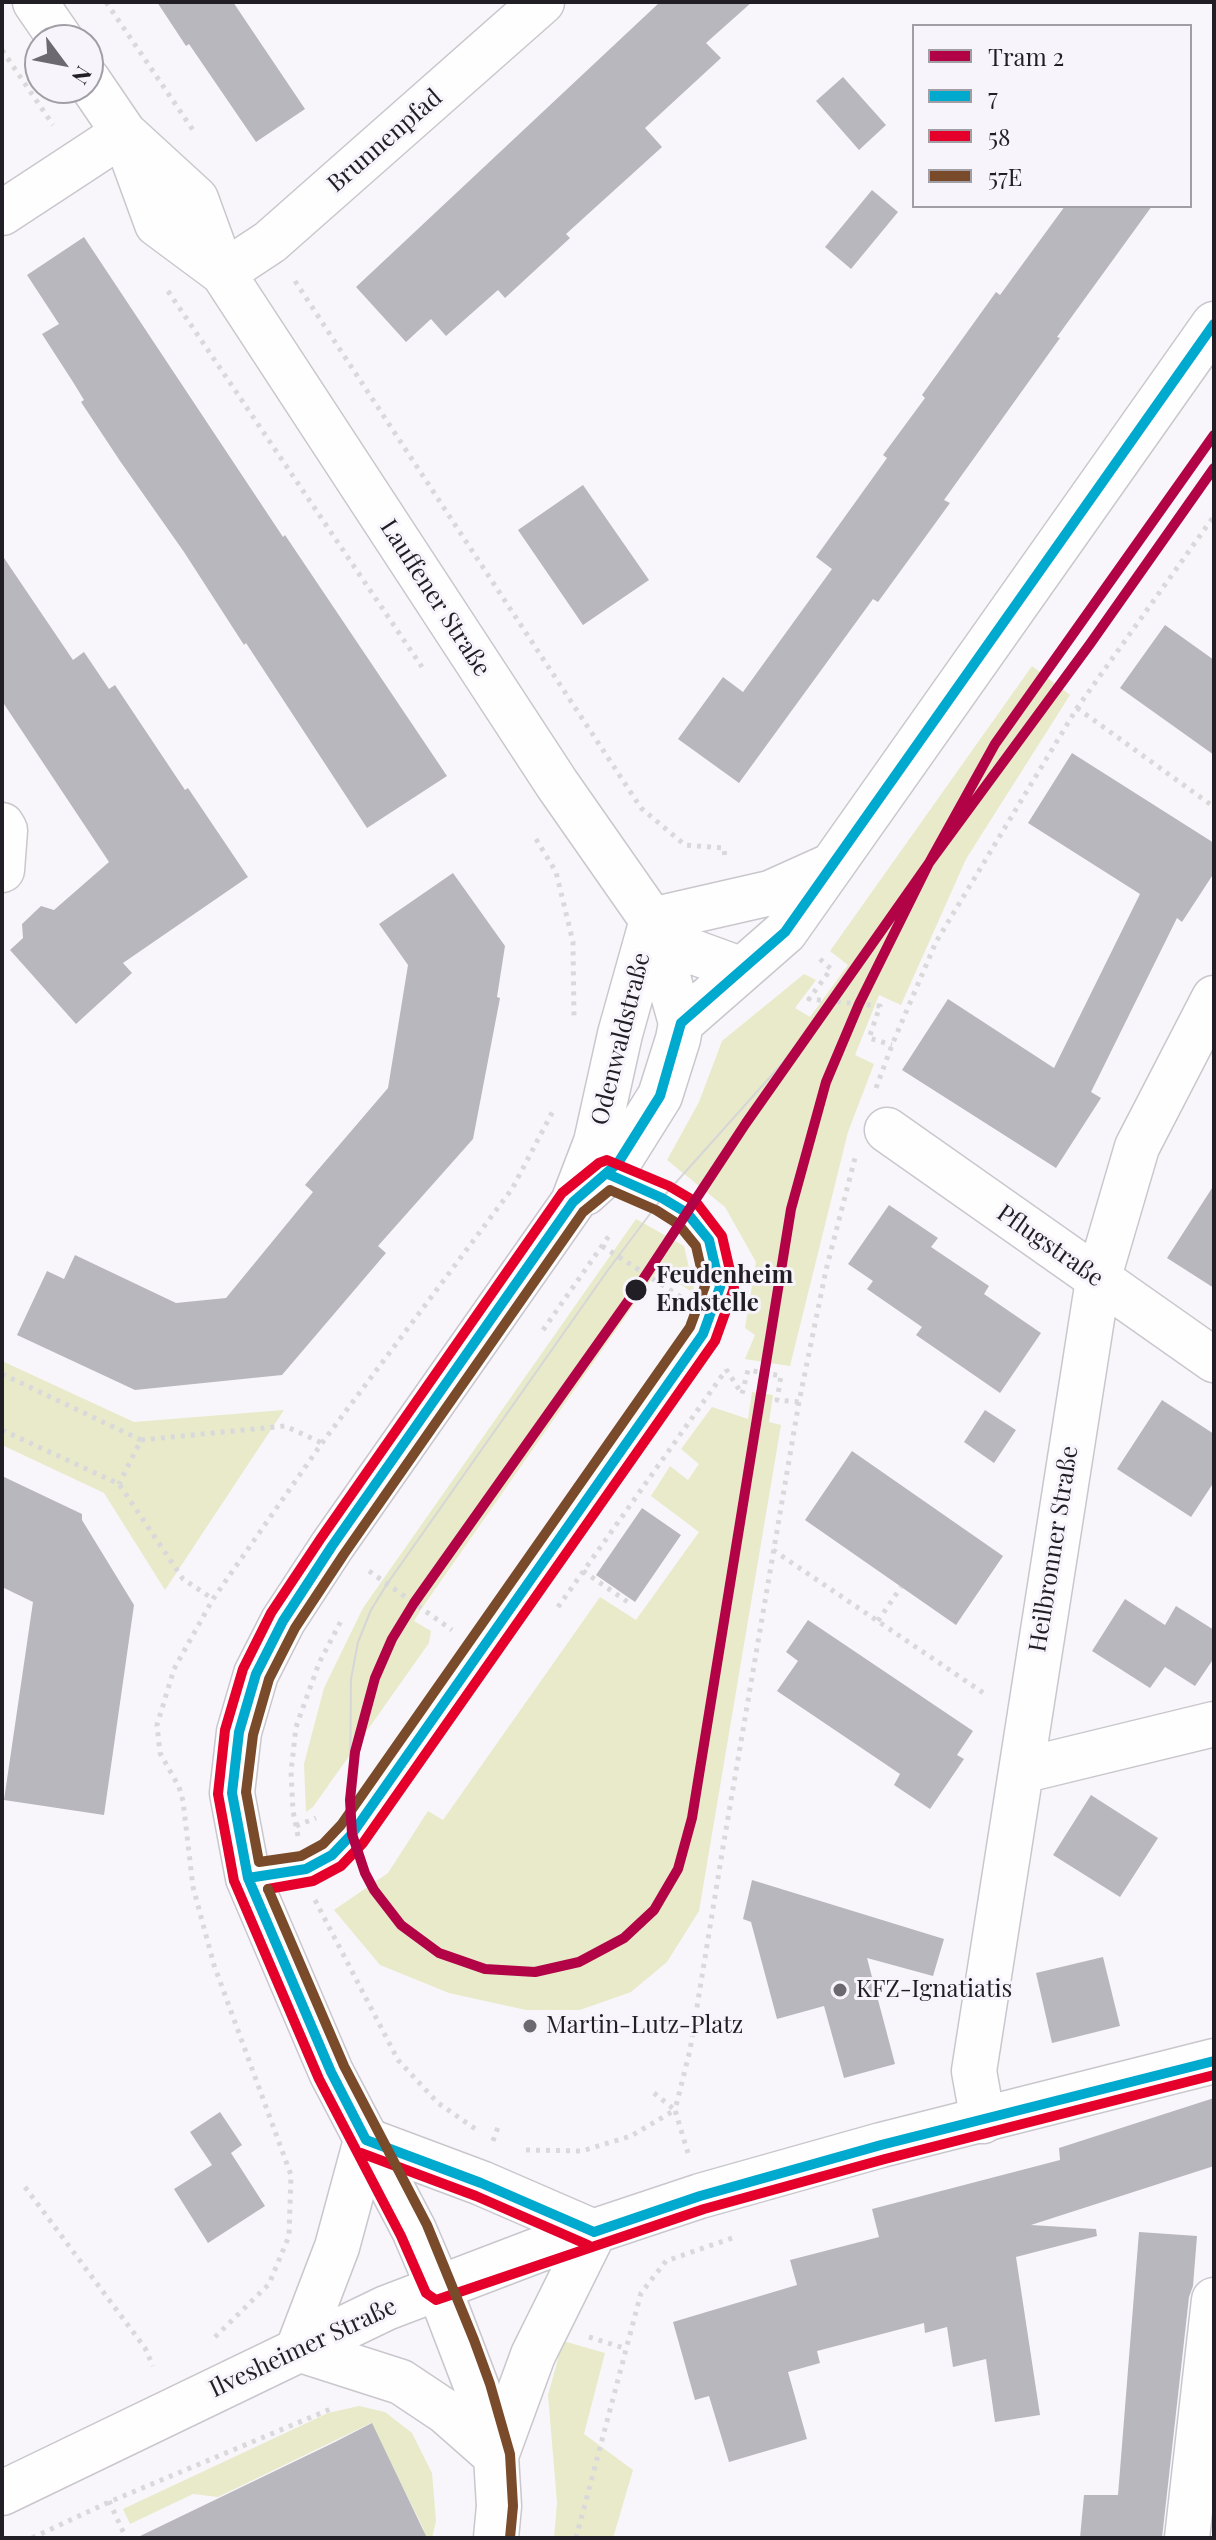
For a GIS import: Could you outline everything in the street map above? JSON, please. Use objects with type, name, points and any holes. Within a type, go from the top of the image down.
[{"type":"street","points":[[35,2],[50,24]]},
{"type":"street","name":"Brunnenpfad","points":[[223,273],[270,242],[542,2]]},
{"type":"street","name":"Lauffener Straße","points":[[104,104],[124,133],[157,224],[223,273],[557,784],[652,920]]},
{"type":"street","points":[[2,213],[124,133]]},
{"type":"street","points":[[681,1023],[785,932],[1214,324]]},
{"type":"street","points":[[2,825],[5,830],[2,870]]},
{"type":"street","name":"Odenwaldstraße","points":[[652,920],[770,893],[830,866]]},
{"type":"street","name":"Odenwaldstraße","points":[[652,920],[688,950],[740,969]]},
{"type":"street","name":"Odenwaldstraße","points":[[573,1202],[618,1163],[660,1096],[678,1039],[681,1023],[652,920]]},
{"type":"street","name":"Odenwaldstraße","points":[[496,2538],[499,2506],[496,2456],[477,2388],[414,2230],[331,2072],[248,1878],[232,1793],[239,1732],[256,1674],[283,1621],[573,1202],[596,1142],[620,1034],[652,920]]},
{"type":"street","name":"Heilbronner Straße","points":[[983,2121],[974,2071],[1098,1280],[1137,1147],[1214,998]]},
{"type":"street","name":"Pflugstraße","points":[[872,1126],[1214,1360]]},
{"type":"street","points":[[1021,1771],[1214,1724]]},
{"type":"street","name":"Ilvesheimer Straße","points":[[2,2493],[298,2349],[438,2286],[538,2250],[700,2196],[881,2145],[1214,2061]]},
{"type":"street","points":[[366,2140],[481,2183],[594,2232],[533,2355],[496,2456],[446,2412],[401,2382],[298,2349],[337,2247],[366,2140]]},
{"type":"street","points":[[1187,2538],[1214,2300]]},
{"type":"lane","points":[[248,1878],[306,1869],[332,1855],[352,1834],[703,1334],[720,1287],[709,1240],[687,1213],[608,1174]]},
{"type":"path","points":[[106,2],[201,143]]},
{"type":"path","points":[[2,50],[78,162]]},
{"type":"path","points":[[270,242],[641,808],[685,845],[724,848]]},
{"type":"path","points":[[168,291],[430,680]]},
{"type":"path","points":[[520,2148],[582,2151],[631,2136],[675,2110],[690,2050],[799,1402],[826,1270],[872,1126],[892,1045],[936,942],[1077,708],[1214,516]]},
{"type":"path","points":[[1077,708],[1214,807]]},
{"type":"path","points":[[533,834],[556,872],[573,942],[574,1032]]},
{"type":"path","points":[[812,952],[831,969],[809,999],[880,1006],[869,1038],[892,1045]]},
{"type":"path","points":[[203,2343],[215,2337],[269,2284],[289,2236],[291,2175],[211,1952],[193,1887],[183,1801],[179,1787],[160,1753],[157,1725],[174,1669],[213,1599],[322,1443],[512,1189],[556,1106]]},
{"type":"path","points":[[2,1374],[141,1440],[285,1426],[322,1443]]},
{"type":"path","points":[[2,1430],[119,1484],[183,1579],[213,1599]]},
{"type":"path","points":[[119,1484],[141,1440]]},
{"type":"path","points":[[332,1546],[481,1650]]},
{"type":"path","points":[[773,1550],[1027,1723]]},
{"type":"path","points":[[583,1571],[632,1605]]},
{"type":"path","points":[[878,1621],[901,1587]]},
{"type":"path","points":[[341,1621],[319,1663],[296,1727],[291,1772],[293,1811],[315,1899],[398,2060],[438,2103],[493,2142],[507,2145]]},
{"type":"path","points":[[654,2093],[675,2110]]},
{"type":"path","points":[[493,2142],[499,2124]]},
{"type":"path","points":[[25,2187],[145,2348],[153,2366]]},
{"type":"path","points":[[576,2538],[641,2293],[666,2261],[740,2235]]},
{"type":"path","points":[[140,2373],[166,2360]]},
{"type":"path","points":[[32,2538],[109,2502],[338,2407]]},
{"type":"green space","points":[[1032,666],[1070,695],[966,859],[901,1005],[879,995],[855,1055],[874,1064],[848,1132],[790,1366],[745,1359],[755,1335],[745,1328],[756,1262],[725,1207],[667,1160],[699,1102],[722,1041],[804,974],[816,980],[795,1008],[810,1017],[848,965],[830,951]]},
{"type":"green space","points":[[636,1219],[684,1246],[695,1294],[658,1270],[422,1608],[414,1621],[431,1631],[429,1643],[313,1807],[306,1812],[304,1764],[324,1688],[363,1608]]},
{"type":"green space","points":[[2,1361],[134,1422],[284,1410],[165,1590],[104,1493],[2,1445]]},
{"type":"green space","points":[[752,1392],[773,1395],[769,1422],[781,1425],[699,1911],[667,1962],[631,1992],[580,2010],[526,2010],[449,1993],[380,1965],[334,1910],[388,1873],[428,1811],[443,1820],[600,1597],[636,1620],[699,1532],[651,1496],[670,1466],[688,1480],[699,1464],[681,1449],[712,1407],[748,1419]]},
{"type":"green space","points":[[563,2341],[605,2353],[584,2434],[633,2470],[613,2538],[554,2538],[557,2503],[548,2395]]},
{"type":"green space","points":[[359,2406],[385,2412],[412,2433],[432,2473],[436,2521],[432,2538],[409,2538],[424,2530],[371,2423],[218,2497],[193,2494],[130,2524],[123,2509],[328,2413]]},
{"type":"building","points":[[157,2],[233,2],[305,109],[256,142]]},
{"type":"building","points":[[660,2],[752,2],[706,43],[721,58],[645,128],[662,147],[566,234],[570,238],[505,298],[498,290],[446,336],[431,319],[406,342],[356,287]]},
{"type":"building","points":[[843,77],[886,125],[859,150],[816,101]]},
{"type":"building","points":[[872,190],[898,212],[851,269],[825,247]]},
{"type":"building","points":[[1064,208],[1151,208],[944,500],[950,503],[878,602],[873,599],[739,783],[678,739],[723,677],[743,692],[832,569],[816,557],[887,458],[883,455],[925,398],[922,395],[996,292],[1000,295]]},
{"type":"building","points":[[84,237],[283,537],[285,535],[447,776],[367,828],[246,643],[244,645],[81,402],[84,400],[42,334],[59,324],[27,275]]},
{"type":"building","points":[[583,485],[649,580],[583,625],[518,530]]},
{"type":"building","points":[[2,555],[73,660],[84,652],[109,689],[115,685],[248,877],[123,963],[132,973],[76,1024],[10,950],[23,938],[22,924],[41,906],[54,910],[109,862],[2,701]]},
{"type":"building","points":[[1165,625],[1214,660],[1214,755],[1120,688]]},
{"type":"building","points":[[1072,753],[1214,843],[1214,873],[1182,922],[1177,918],[1091,1092],[1101,1098],[1056,1168],[902,1070],[948,999],[1054,1068],[1140,894],[1028,823]]},
{"type":"building","points":[[453,873],[505,946],[497,997],[500,998],[473,1139],[378,1246],[386,1253],[282,1375],[135,1390],[17,1335],[47,1271],[64,1279],[75,1255],[176,1303],[226,1298],[313,1192],[305,1185],[388,1088],[408,965],[379,924]]},
{"type":"building","points":[[1214,1185],[1214,1288],[1167,1258]]},
{"type":"building","points":[[889,1205],[938,1238],[931,1247],[989,1286],[984,1294],[1041,1333],[1000,1393],[916,1335],[922,1327],[867,1289],[873,1281],[848,1264]]},
{"type":"building","points":[[1162,1400],[1214,1434],[1214,1482],[1191,1517],[1117,1469]]},
{"type":"building","points":[[985,1410],[1016,1430],[994,1463],[964,1442]]},
{"type":"building","points":[[852,1451],[1003,1556],[956,1625],[805,1520]]},
{"type":"building","points":[[2,1476],[82,1514],[82,1520],[134,1605],[104,1815],[4,1800],[33,1602],[2,1587]]},
{"type":"building","points":[[642,1508],[681,1535],[635,1602],[596,1575]]},
{"type":"building","points":[[1125,1599],[1165,1625],[1176,1606],[1214,1630],[1214,1658],[1195,1686],[1165,1667],[1150,1688],[1092,1651]]},
{"type":"building","points":[[808,1620],[973,1731],[957,1755],[964,1759],[930,1809],[894,1785],[900,1774],[777,1691],[798,1661],[786,1652]]},
{"type":"building","points":[[1091,1795],[1158,1838],[1120,1897],[1053,1855]]},
{"type":"building","points":[[752,1880],[944,1939],[933,1976],[867,1958],[895,2064],[844,2078],[824,2006],[777,2019],[751,1922],[743,1919]]},
{"type":"building","points":[[1103,1957],[1120,2026],[1052,2043],[1036,1973]]},
{"type":"building","points":[[1214,2098],[1214,2166],[1031,2225],[1096,2229],[1097,2236],[1016,2257],[1040,2415],[995,2422],[986,2359],[953,2367],[947,2327],[925,2333],[924,2323],[817,2351],[820,2363],[788,2372],[807,2439],[729,2462],[709,2396],[695,2400],[673,2322],[797,2285],[790,2260],[879,2237],[872,2209],[1060,2160],[1059,2148]]},
{"type":"building","points":[[220,2112],[242,2145],[231,2153],[265,2206],[208,2243],[174,2189],[212,2165],[190,2132]]},
{"type":"building","points":[[1139,2232],[1197,2236],[1162,2538],[1080,2538],[1084,2495],[1118,2495]]},
{"type":"building","points":[[372,2423],[427,2538],[136,2538],[335,2442]]},
{"type":"tram line","name":"2","points":[[929,863],[995,744],[1214,435]]},
{"type":"tram line","name":"2","points":[[929,863],[1090,644],[1214,468]]},
{"type":"tram line","name":"2","points":[[929,863],[859,1004],[826,1082],[791,1209],[692,1818],[678,1869],[654,1910],[624,1938],[579,1962],[535,1972],[485,1969],[439,1953],[401,1925],[374,1890],[352,1834],[350,1800],[355,1752],[375,1678],[392,1639],[414,1603],[636,1290],[746,1123],[929,863]]},
{"type":"tram line","points":[[350,1800],[351,1679],[358,1642],[371,1610],[608,1270],[662,1198],[780,1066],[827,1008]]},
{"type":"transit line","name":"7","points":[[366,2140],[331,2072],[248,1878],[232,1793],[239,1732],[256,1674],[283,1621],[332,1546],[573,1202],[618,1163],[660,1096],[681,1023],[785,932],[1214,324]]},
{"type":"transit line","name":"58","points":[[234,1881],[218,1794],[225,1730],[243,1669],[271,1613],[321,1538],[562,1193],[607,1160],[669,1186],[696,1202],[722,1236],[734,1288],[715,1341],[363,1843],[341,1866],[313,1881],[268,1889]]},
{"type":"transit line","name":"7","points":[[248,1878],[306,1869],[332,1855],[352,1834],[703,1334],[720,1287],[709,1240],[687,1213],[608,1174]]},
{"type":"transit line","name":"57E","points":[[610,1190],[656,1210],[678,1224],[696,1246],[705,1286],[690,1327],[341,1825],[323,1844],[301,1856],[259,1862],[246,1792],[253,1735],[269,1679],[295,1628],[583,1212],[610,1190]]},
{"type":"transit line","name":"58","points":[[235,1883],[319,2079],[401,2236],[426,2293],[436,2300],[704,2209],[1214,2075]]},
{"type":"transit line","name":"57E","points":[[268,1889],[344,2066],[427,2225],[474,2340],[510,2454],[513,2506],[510,2538]]},
{"type":"transit line","name":"7","points":[[594,2232],[700,2196],[881,2145],[1214,2061]]},
{"type":"transit line","name":"7","points":[[366,2140],[481,2183],[594,2232]]},
{"type":"transit line","name":"58","points":[[361,2153],[476,2196],[588,2245]]},
{"type":"place","name":"Feudenheim Endstelle","points":[[636,1290]]},
{"type":"place","name":"KFZ-Ignatiatis","points":[[840,1990]]},
{"type":"place","name":"Martin-Lutz-Platz","points":[[530,2026]]}]
